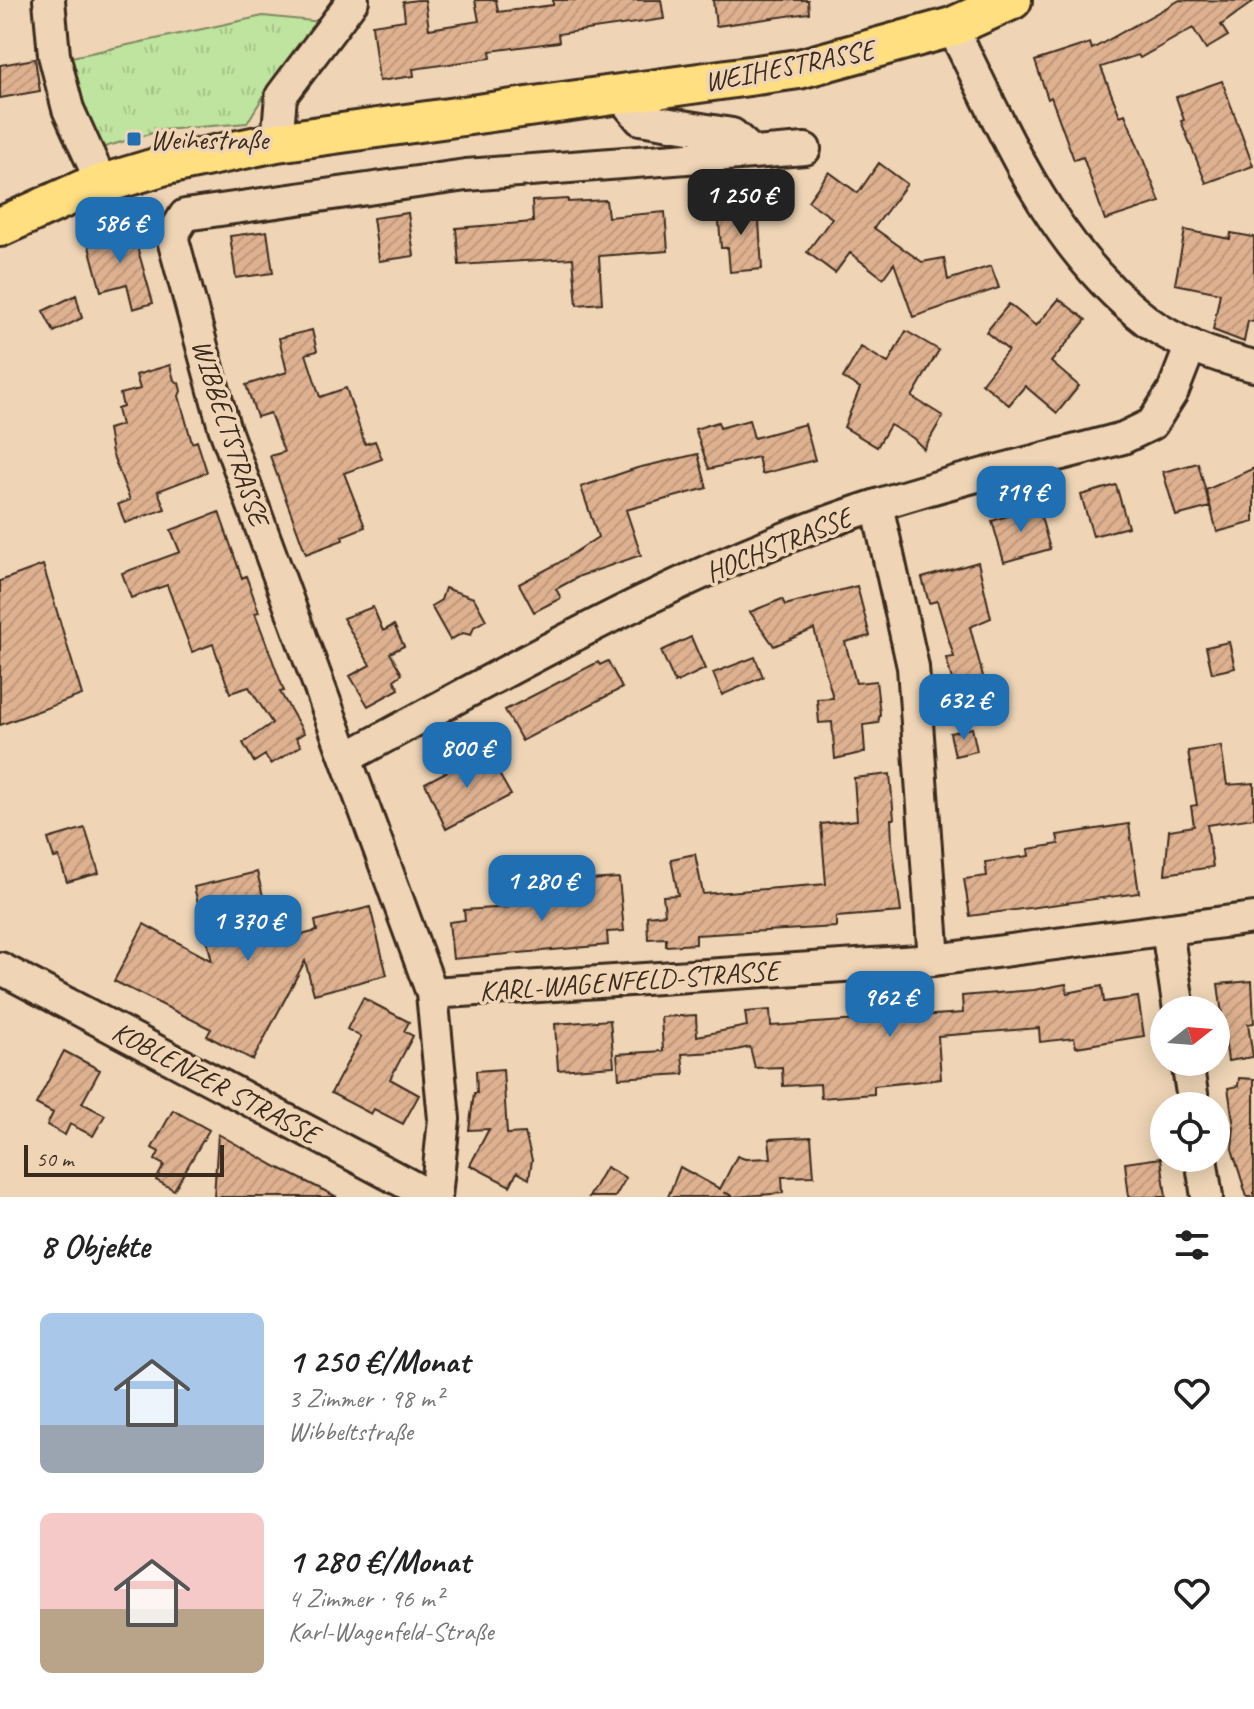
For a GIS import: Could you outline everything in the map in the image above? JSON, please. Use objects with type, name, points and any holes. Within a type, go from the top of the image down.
[{"type":"main road","name":"WEIHESTRASSE","points":[[0,227],[82,190],[162,166],[277,142],[799,69],[952,27],[1012,0]]},
{"type":"street","points":[[49,0],[54,55],[68,109],[102,184]]},
{"type":"street","points":[[277,142],[281,96],[353,0]]},
{"type":"street","points":[[952,27],[1034,190],[1062,233],[1092,270],[1148,321],[1191,345],[1254,366]]},
{"type":"street","points":[[620,95],[640,119],[732,134],[752,152]]},
{"type":"street","name":"WIBBELTSTRASSE","points":[[434,1197],[444,1119],[432,993],[224,427],[172,236],[185,215],[466,175],[805,149]]},
{"type":"street","name":"HOCHSTRASSE","points":[[346,758],[604,618],[738,558],[877,505],[1123,438],[1152,424],[1173,391],[1191,345]]},
{"type":"street","points":[[877,505],[913,667],[934,960]]},
{"type":"street","name":"KARL-WAGENFELD-STRASSE","points":[[432,993],[934,960],[1254,918]]},
{"type":"street","points":[[1167,930],[1177,996]]},
{"type":"street","name":"KOBLENZER STRASSE","points":[[0,968],[434,1197]]},
{"type":"street","points":[[1203,1172],[1207,1197]]},
{"type":"green space","points":[[263,16],[323,22],[266,92],[247,123],[163,130],[101,148],[67,58]]},
{"type":"building","points":[[425,0],[429,29],[479,21],[475,0],[496,0],[498,12],[553,5],[553,0],[661,0],[664,19],[558,34],[559,42],[490,51],[491,58],[413,69],[414,76],[379,81],[372,25],[405,20],[403,2]]},
{"type":"building","points":[[713,0],[808,0],[809,13],[716,26]]},
{"type":"building","points":[[1180,0],[1254,1],[1221,25],[1228,36],[1206,49],[1193,28],[1140,58],[1138,55],[1101,67],[1120,116],[1125,114],[1160,202],[1105,220],[1083,157],[1074,160],[1035,61],[1090,43],[1092,49]]},
{"type":"building","points":[[35,59],[40,91],[0,98],[0,65]]},
{"type":"building","points":[[1222,81],[1253,166],[1206,183],[1181,121],[1184,120],[1176,97]]},
{"type":"building","points":[[879,163],[907,184],[874,228],[922,262],[944,258],[948,280],[991,266],[999,288],[913,317],[894,263],[883,278],[850,253],[835,273],[807,252],[832,218],[808,201],[829,172],[858,193]]},
{"type":"building","points":[[568,199],[568,202],[606,200],[608,217],[665,212],[668,251],[599,256],[602,303],[577,305],[573,258],[459,265],[456,228],[533,222],[532,201]]},
{"type":"building","points":[[758,205],[762,269],[730,272],[728,248],[721,248],[718,208]]},
{"type":"building","points":[[408,213],[414,256],[379,261],[373,218]]},
{"type":"building","points":[[129,228],[153,303],[133,309],[127,284],[101,291],[87,239]]},
{"type":"building","points":[[1185,230],[1230,239],[1231,233],[1254,237],[1254,322],[1248,321],[1244,342],[1213,330],[1220,293],[1175,284]]},
{"type":"building","points":[[267,231],[273,273],[236,278],[230,236]]},
{"type":"building","points":[[76,295],[82,318],[54,332],[43,311]]},
{"type":"building","points":[[1059,299],[1086,320],[1051,362],[1079,386],[1057,413],[1025,386],[1009,405],[982,383],[1008,350],[986,332],[1009,304],[1036,326]]},
{"type":"building","points":[[312,330],[317,351],[306,354],[320,397],[346,388],[365,444],[375,441],[382,459],[344,473],[365,527],[342,536],[343,540],[306,554],[270,456],[284,452],[270,413],[257,417],[246,385],[287,372],[279,338]]},
{"type":"building","points":[[906,331],[939,350],[912,397],[943,416],[924,449],[913,438],[890,425],[877,447],[844,427],[860,388],[843,378],[861,347],[888,363]]},
{"type":"building","points":[[170,365],[174,380],[179,383],[179,396],[192,443],[197,441],[207,472],[158,491],[165,509],[125,523],[118,504],[130,500],[112,453],[108,429],[121,425],[117,409],[123,407],[120,394],[140,389],[136,375]]},
{"type":"building","points":[[749,420],[754,438],[805,424],[815,460],[762,474],[758,457],[709,469],[695,429],[718,422],[720,428]]},
{"type":"building","points":[[698,454],[707,488],[626,510],[641,555],[580,576],[556,589],[561,598],[534,612],[519,584],[598,537],[581,487],[637,468]]},
{"type":"building","points":[[1198,463],[1210,507],[1176,516],[1163,472]]},
{"type":"building","points":[[1254,468],[1254,522],[1217,532],[1206,490]]},
{"type":"building","points":[[1116,485],[1128,527],[1093,536],[1081,495]]},
{"type":"building","points":[[1038,506],[1050,549],[1004,562],[992,521]]},
{"type":"building","points":[[219,512],[242,578],[246,576],[259,612],[255,613],[284,691],[280,692],[304,733],[296,738],[301,746],[271,764],[265,755],[254,762],[243,743],[272,723],[249,687],[230,693],[213,644],[192,652],[167,585],[131,598],[122,573],[180,552],[171,530]]},
{"type":"building","points":[[978,562],[991,618],[970,627],[984,680],[991,679],[998,704],[961,712],[946,658],[954,657],[937,601],[929,603],[922,578]]},
{"type":"building","points":[[43,565],[82,695],[0,725],[0,581]]},
{"type":"building","points":[[857,586],[870,636],[845,642],[856,683],[876,681],[880,714],[878,723],[863,725],[865,752],[835,759],[832,722],[819,723],[817,699],[833,698],[814,629],[774,646],[750,612],[782,599],[785,605]]},
{"type":"building","points":[[445,588],[474,598],[486,620],[474,627],[471,635],[463,633],[450,640],[431,606],[441,600]]},
{"type":"building","points":[[373,607],[383,631],[394,625],[404,646],[390,653],[402,674],[394,680],[399,689],[368,706],[350,676],[370,665],[343,618]]},
{"type":"building","points":[[691,637],[705,669],[675,683],[661,651]]},
{"type":"building","points":[[1229,642],[1235,668],[1212,673],[1206,647]]},
{"type":"building","points":[[755,657],[763,677],[722,695],[713,673]]},
{"type":"building","points":[[608,661],[622,688],[522,741],[505,710],[598,662],[600,665]]},
{"type":"building","points":[[972,728],[977,751],[955,756],[950,733]]},
{"type":"building","points":[[1221,746],[1227,785],[1254,783],[1254,818],[1207,825],[1213,867],[1165,874],[1169,830],[1194,826],[1191,806],[1197,805],[1188,751]]},
{"type":"building","points":[[486,751],[511,795],[446,829],[425,783]]},
{"type":"building","points":[[890,774],[894,819],[891,819],[892,843],[901,912],[836,917],[836,927],[696,935],[696,944],[666,946],[666,938],[648,939],[647,916],[665,914],[663,896],[678,895],[671,859],[695,854],[703,894],[826,884],[821,824],[857,820],[854,778]]},
{"type":"building","points":[[1129,824],[1139,893],[970,916],[964,879],[987,876],[985,862],[1029,856],[1028,849],[1059,844],[1057,835]]},
{"type":"building","points":[[85,828],[99,873],[67,882],[59,857],[54,858],[48,839]]},
{"type":"building","points":[[257,872],[271,928],[275,927],[278,941],[317,931],[315,921],[370,907],[387,975],[314,994],[305,961],[253,1060],[207,1036],[211,1029],[114,981],[144,924],[212,961],[194,887]]},
{"type":"building","points":[[619,878],[624,931],[607,932],[608,945],[453,959],[449,922],[465,920],[464,910],[509,907],[508,900],[574,896],[572,881]]},
{"type":"building","points":[[1252,981],[1254,1023],[1248,1024],[1253,1057],[1230,1061],[1230,996],[1220,996],[1218,984]]},
{"type":"building","points":[[1066,984],[1067,993],[1102,986],[1104,1002],[1138,997],[1144,1036],[1076,1047],[1074,1038],[1040,1042],[1039,1028],[938,1036],[941,1079],[874,1086],[874,1094],[821,1098],[820,1084],[783,1086],[782,1067],[755,1068],[750,1047],[682,1054],[684,1074],[619,1078],[617,1054],[663,1051],[661,1017],[696,1015],[697,1036],[747,1026],[745,1012],[770,1010],[771,1026],[963,1013],[962,996]]},
{"type":"building","points":[[363,998],[409,1022],[404,1031],[413,1036],[390,1079],[419,1095],[403,1124],[374,1109],[371,1114],[331,1093],[361,1037],[347,1029]]},
{"type":"building","points":[[610,1020],[614,1066],[558,1070],[555,1024]]},
{"type":"building","points":[[64,1051],[100,1070],[82,1103],[105,1115],[93,1136],[70,1124],[65,1135],[47,1125],[53,1113],[36,1104]]},
{"type":"building","points":[[503,1069],[507,1134],[525,1133],[532,1160],[529,1179],[517,1172],[510,1186],[470,1165],[489,1129],[469,1130],[474,1093],[477,1093],[476,1071]]},
{"type":"building","points":[[1239,1078],[1254,1079],[1254,1197],[1247,1197],[1232,1149],[1234,1127],[1228,1088],[1238,1086]]},
{"type":"building","points":[[173,1110],[209,1130],[174,1190],[156,1180],[164,1165],[155,1160],[159,1152],[152,1148]]},
{"type":"building","points":[[218,1134],[279,1168],[337,1197],[214,1197]]},
{"type":"building","points":[[811,1137],[814,1176],[782,1177],[783,1193],[734,1197],[724,1192],[733,1197],[668,1197],[680,1167],[720,1189],[737,1156],[745,1159],[771,1158],[769,1139]]},
{"type":"building","points":[[1150,1160],[1150,1172],[1163,1172],[1166,1197],[1129,1197],[1125,1163]]},
{"type":"building","points":[[606,1167],[626,1178],[615,1197],[589,1197]]},
{"type":"place","name":"Weihestraße","points":[[134,139]]}]
